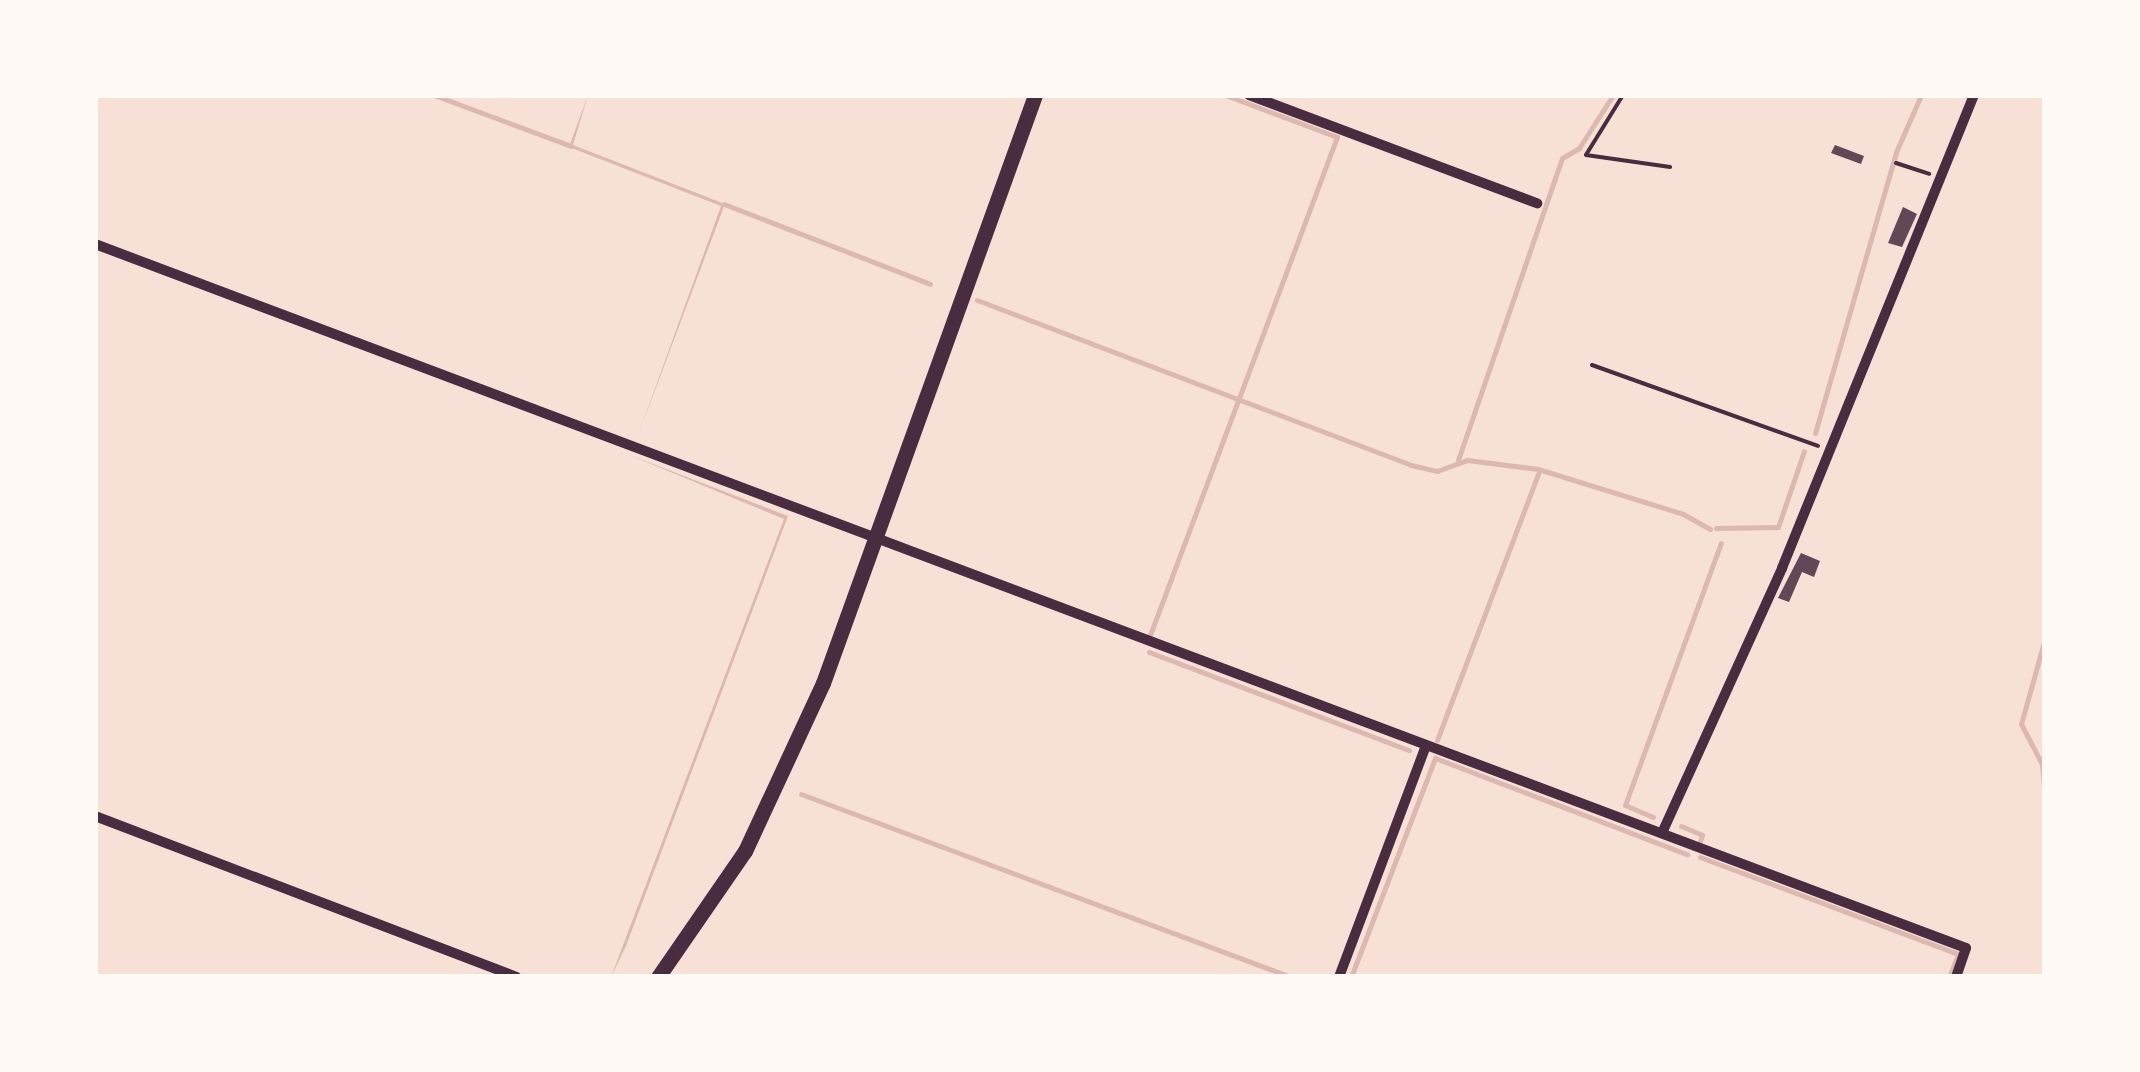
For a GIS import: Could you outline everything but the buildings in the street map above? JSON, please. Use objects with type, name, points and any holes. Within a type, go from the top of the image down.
[{"type":"main road","points":[[658,977],[744,851],[823,683],[1035,95]]},
{"type":"street","points":[[1249,95],[1537,203]]},
{"type":"street","points":[[1662,833],[1831,450],[1974,95]]},
{"type":"street","points":[[95,244],[1966,948],[1956,977]]},
{"type":"street","points":[[1339,977],[1426,746]]},
{"type":"street","points":[[95,816],[516,977]]},
{"type":"path","points":[[1623,95],[1586,155],[1670,167]]},
{"type":"path","points":[[1896,163],[1942,178]]},
{"type":"path","points":[[1592,365],[1831,450]]},
{"type":"shaded area","points":[[588,95],[573,145],[725,204],[637,438],[721,206],[569,147]]},
{"type":"shaded area","points":[[627,454],[788,516],[611,977],[784,519]]},
{"type":"waterway","points":[[434,95],[571,146]]},
{"type":"waterway","points":[[1150,635],[1337,137],[1225,95]]},
{"type":"waterway","points":[[1458,460],[1562,158],[1579,148],[1613,95]]},
{"type":"waterway","points":[[1815,433],[1896,152],[1921,95]]},
{"type":"waterway","points":[[724,204],[930,284]]},
{"type":"waterway","points":[[977,300],[1411,465],[1437,471],[1467,460],[1538,469],[1683,514],[1710,529]]},
{"type":"waterway","points":[[1716,528],[1778,527],[1804,451]]},
{"type":"waterway","points":[[1437,740],[1538,474]]},
{"type":"waterway","points":[[1653,817],[1625,805],[1721,543]]},
{"type":"waterway","points":[[2045,638],[2021,724],[2042,764],[2045,802]]},
{"type":"waterway","points":[[1149,652],[1409,750]]},
{"type":"waterway","points":[[1351,977],[1435,758],[1687,854]]},
{"type":"waterway","points":[[801,794],[1291,977]]},
{"type":"waterway","points":[[1681,826],[1702,835],[1700,841]]},
{"type":"waterway","points":[[1700,857],[1958,954],[1949,977]]}]
